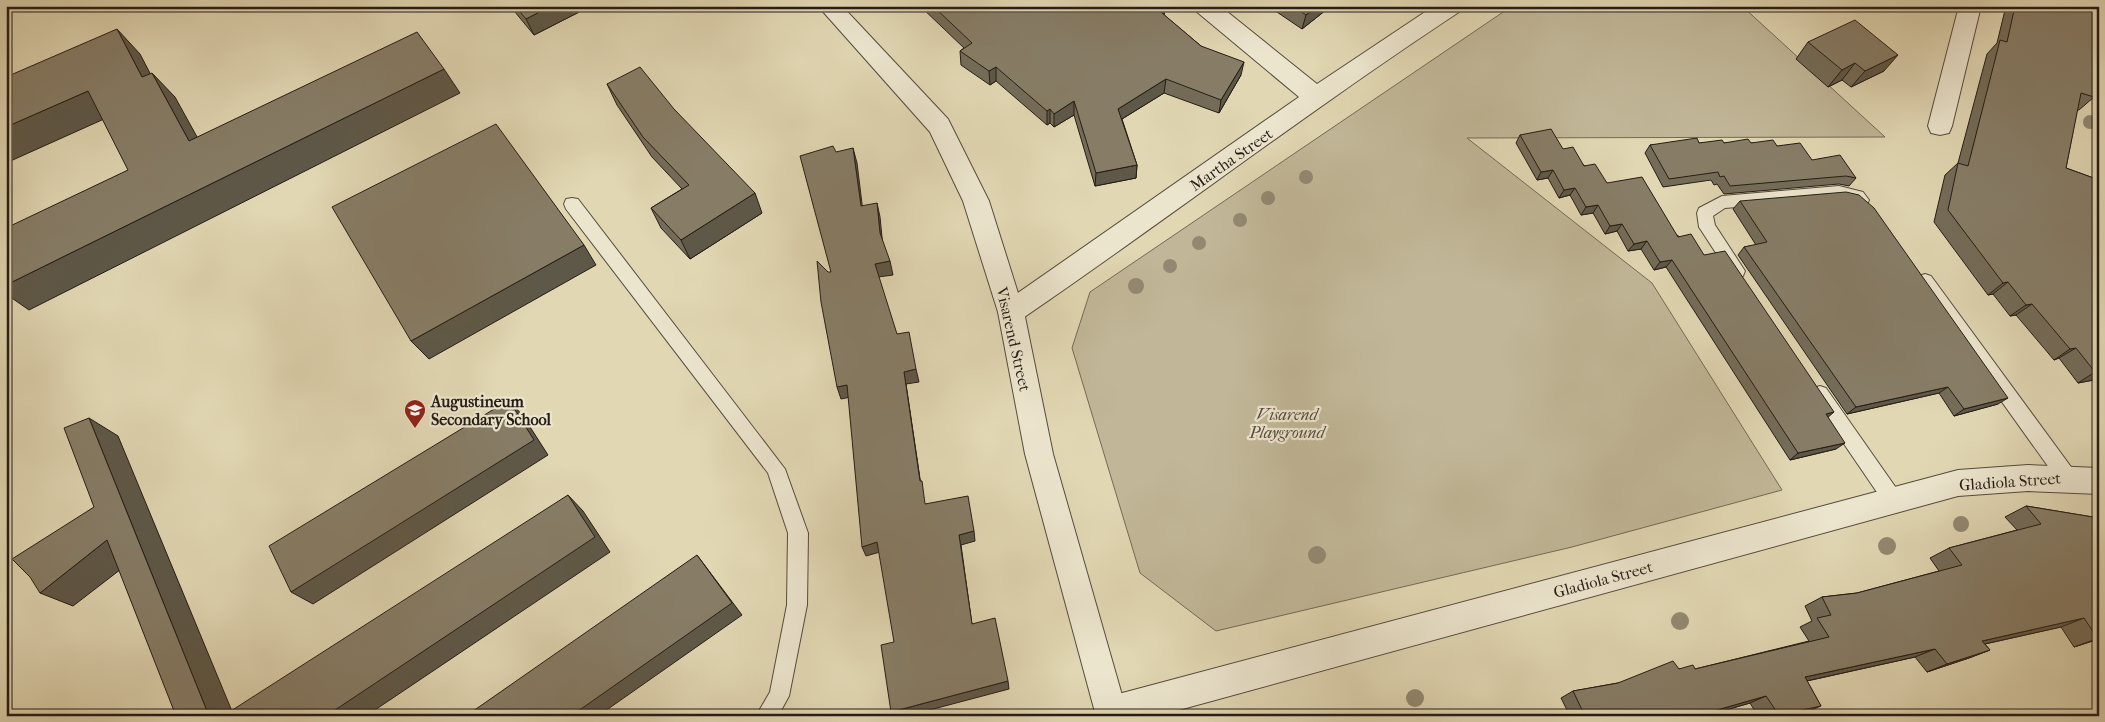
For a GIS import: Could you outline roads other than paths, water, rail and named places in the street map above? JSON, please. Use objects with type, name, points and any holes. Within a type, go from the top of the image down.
[{"type":"street","name":"Visarend Street","points":[[829,6],[939,126],[976,202],[1011,312],[1039,454],[1112,714]]},
{"type":"street","points":[[1205,6],[1316,98]]},
{"type":"street","name":"Martha Street","points":[[1011,312],[1066,276],[1316,98],[1451,6]]},
{"type":"street","points":[[1940,126],[1970,6]]},
{"type":"street","name":"Gladiola Street","points":[[1112,714],[1958,483],[2011,477],[2067,477],[2099,481]]},
{"type":"lane","points":[[1745,284],[1707,228],[1705,213],[1722,202],[1839,192],[1857,196],[1873,210]]},
{"type":"lane","points":[[572,204],[776,469],[798,533],[797,605],[779,696],[766,716]]},
{"type":"lane","points":[[1914,266],[2067,477]]},
{"type":"lane","points":[[1811,380],[1894,500]]},
{"type":"place","name":"Augustineum Secondary School","points":[[415,429]]},
{"type":"park label","name":"Visarend Playground","points":[[1287,423]]}]
